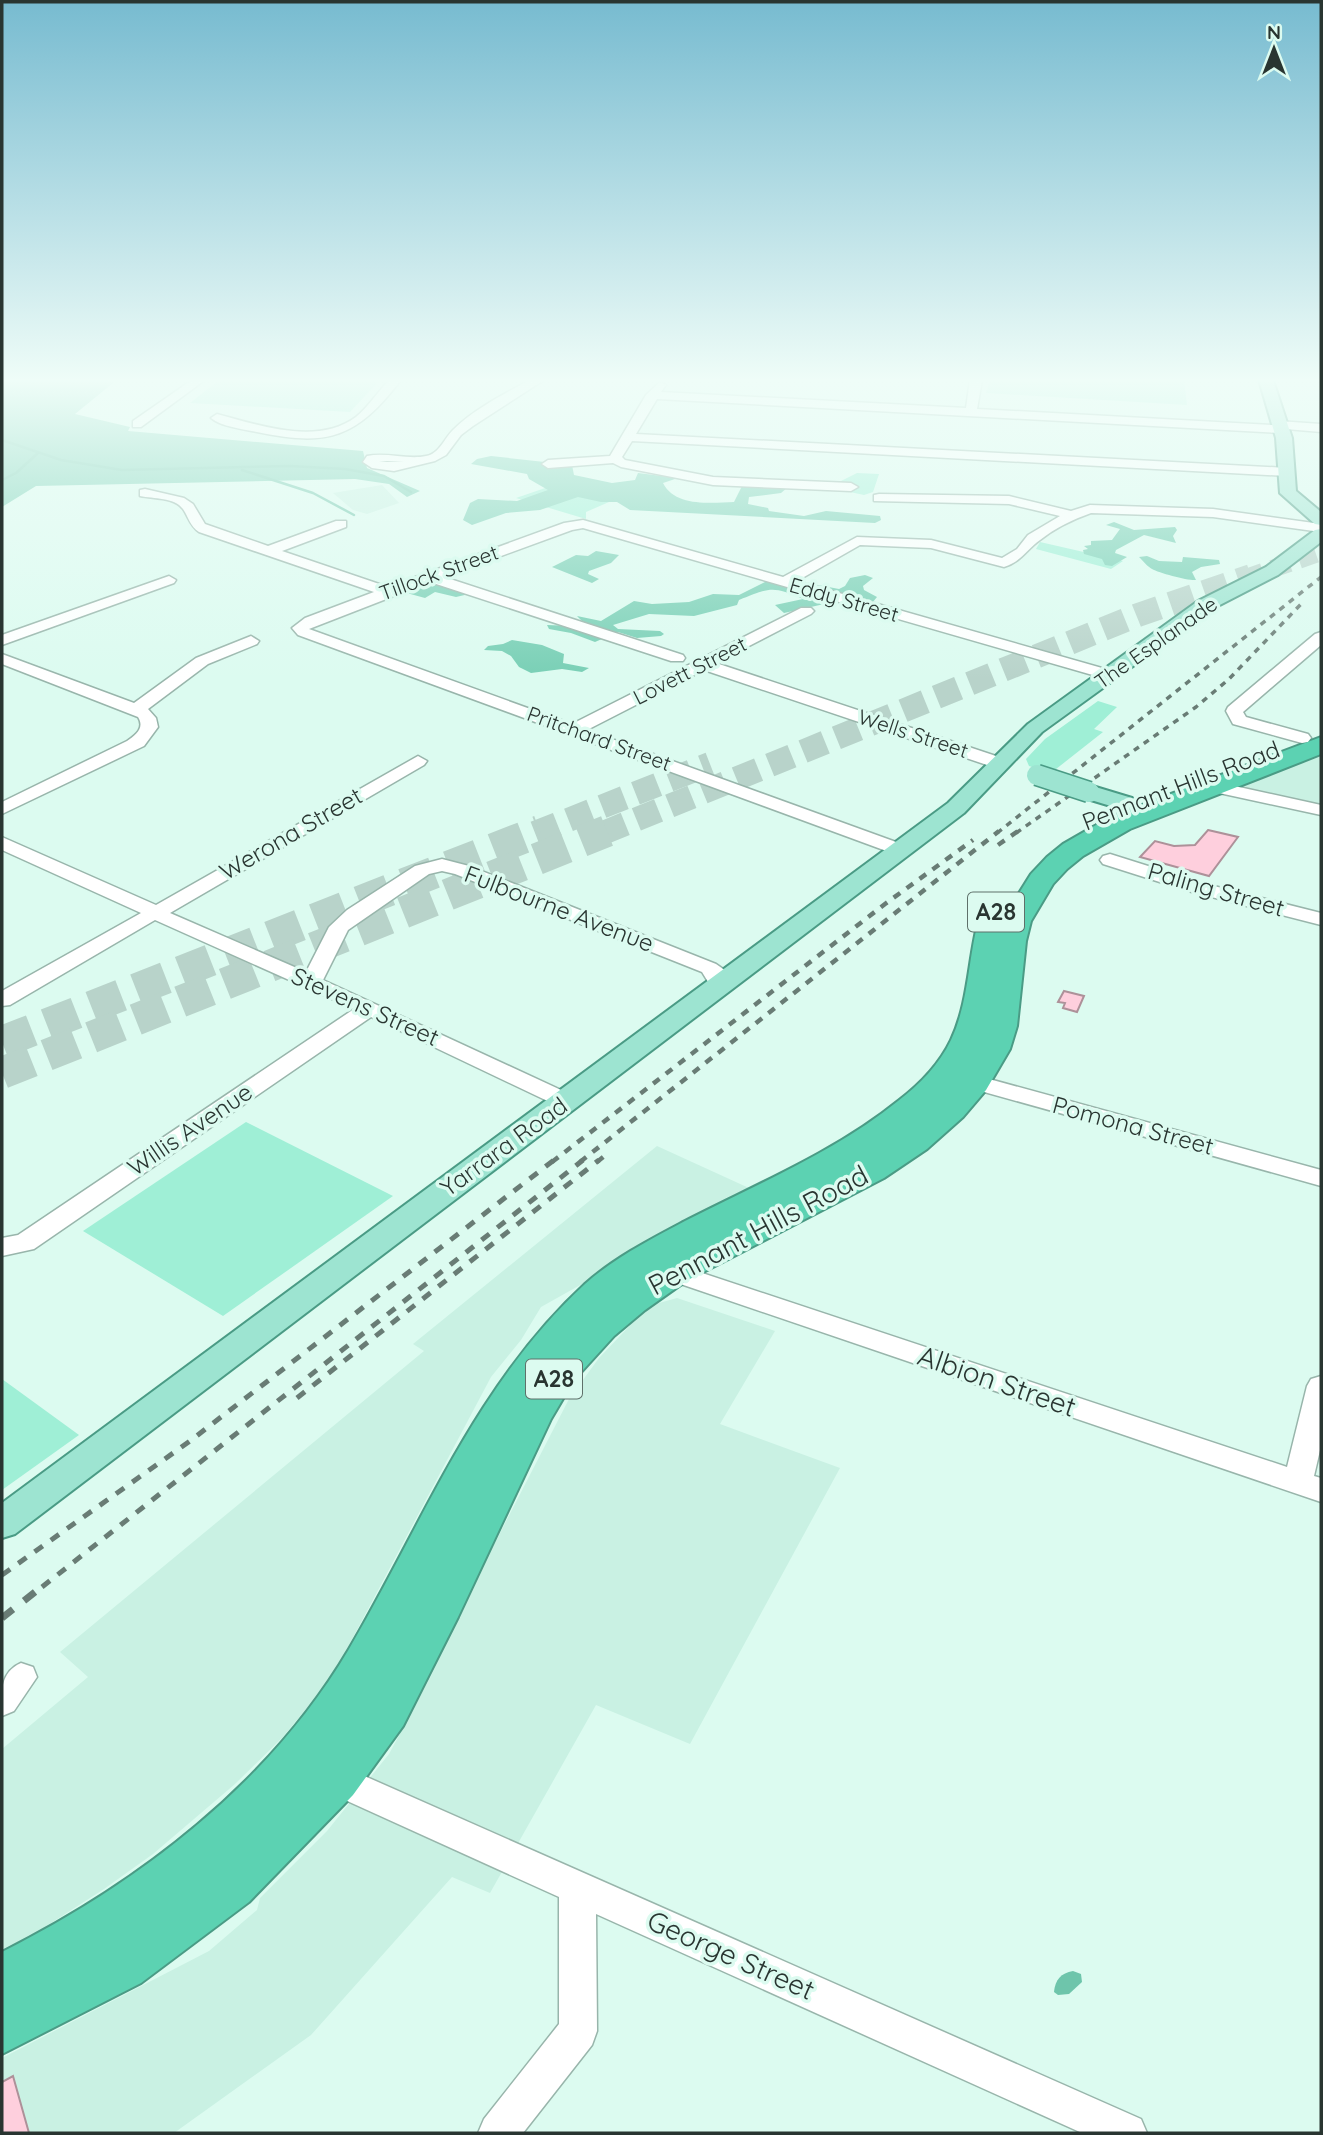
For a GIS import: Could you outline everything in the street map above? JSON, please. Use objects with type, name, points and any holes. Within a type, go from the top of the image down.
[{"type":"highway","name":"Pennant Hills Road","points":[[2,1981],[87,1937],[177,1875],[265,1794],[316,1737],[364,1668],[452,1499],[516,1390],[548,1343],[579,1310],[655,1253],[868,1140],[960,1079],[995,1049],[1001,1026],[1010,940],[1016,920],[1041,880],[1073,850],[1100,833],[1205,792],[1315,738]]},
{"type":"highway","name":"Pennant Hills Road","points":[[2,2026],[122,1964],[230,1884],[335,1779],[386,1711],[436,1617],[532,1414],[560,1369],[600,1326],[631,1300],[672,1272],[871,1170],[915,1141],[960,1079],[966,1043],[974,1022],[988,938],[1004,896],[1019,874],[1051,842],[1078,824],[1124,803],[1315,738]]},
{"type":"highway","points":[[1124,803],[1137,806],[1205,792]]},
{"type":"main road","points":[[1288,480],[1290,496],[1321,520]]},
{"type":"main road","name":"The Esplanade","points":[[999,763],[1035,728],[1205,606],[1272,571],[1321,534]]},
{"type":"main road","name":"Wells Street","points":[[999,763],[1124,803]]},
{"type":"main road","name":"Yarrara Road","points":[[2,1522],[566,1101],[715,977],[900,850],[956,808],[999,763]]},
{"type":"street","points":[[707,480],[850,487]]},
{"type":"street","points":[[145,493],[181,502],[189,508],[195,523],[204,529],[387,592]]},
{"type":"street","points":[[879,498],[1009,500],[1072,515]]},
{"type":"street","points":[[783,583],[857,541],[930,544],[1004,563],[1022,552],[1033,538],[1072,515],[1090,509],[1204,512],[1321,528]]},
{"type":"street","points":[[269,551],[341,524]]},
{"type":"street","name":"Eddy Street","points":[[579,524],[1110,676]]},
{"type":"street","name":"Tillock Street","points":[[300,628],[310,621],[387,592],[579,524]]},
{"type":"street","points":[[429,577],[677,658]]},
{"type":"street","points":[[2,640],[170,580]]},
{"type":"street","name":"Lovett Street","points":[[574,730],[807,611]]},
{"type":"street","name":"Pritchard Street","points":[[300,628],[303,632],[900,850]]},
{"type":"street","points":[[1315,738],[1239,720],[1234,711],[1321,637]]},
{"type":"street","points":[[135,709],[202,661],[251,641]]},
{"type":"street","points":[[1298,655],[1321,662]]},
{"type":"street","points":[[2,659],[135,709],[144,713],[149,722],[148,732],[142,739],[2,809]]},
{"type":"street","name":"Wells Street","points":[[702,664],[999,763]]},
{"type":"street","name":"Werona Street","points":[[2,1000],[418,761]]},
{"type":"street","points":[[1205,792],[1321,810]]},
{"type":"street","name":"Stevens Street","points":[[2,843],[370,1008],[566,1101]]},
{"type":"street","name":"Paling Street","points":[[1110,860],[1226,895],[1321,919]]},
{"type":"street","name":"Fulbourne Avenue","points":[[311,983],[339,927],[422,870],[442,865],[463,870],[715,977]]},
{"type":"street","name":"Willis Avenue","points":[[5,1248],[25,1243],[370,1008]]},
{"type":"street","name":"Pomona Street","points":[[960,1079],[1321,1178]]},
{"type":"street","name":"Albion Street","points":[[672,1272],[1310,1486]]},
{"type":"street","points":[[1310,1486],[1321,1386]]},
{"type":"street","name":"George Street","points":[[335,1779],[1127,2133]]},
{"type":"street","points":[[498,2133],[578,2031],[577,1886]]},
{"type":"shaded area","points":[[2,480],[326,480],[36,486],[2,507]]},
{"type":"shaded area","points":[[359,480],[394,480],[420,491],[407,497],[389,484]]},
{"type":"shaded area","points":[[530,480],[596,480],[612,483],[673,480],[663,483],[676,496],[694,502],[715,503],[734,502],[742,486],[788,487],[781,493],[749,497],[748,504],[768,508],[769,511],[804,516],[826,511],[880,516],[881,520],[875,523],[630,510],[617,502],[578,497],[540,510],[506,513],[472,525],[463,520],[470,503],[478,499],[517,501],[548,490]]},
{"type":"shaded area","points":[[877,480],[873,492],[864,495],[850,492],[852,484],[839,482]]},
{"type":"shaded area","points":[[382,485],[399,503],[367,514],[353,510],[333,493]]},
{"type":"shaded area","points":[[554,485],[609,502],[586,512],[586,519],[516,498]]},
{"type":"shaded area","points":[[1114,522],[1134,530],[1175,527],[1177,530],[1173,536],[1176,543],[1144,535],[1116,550],[1115,553],[1127,557],[1112,566],[1105,565],[1102,559],[1084,554],[1083,550],[1088,549],[1084,546],[1091,545],[1091,541],[1112,540],[1120,529],[1106,525]]},
{"type":"shaded area","points":[[1040,542],[1123,561],[1111,569],[1036,549]]},
{"type":"shaded area","points":[[596,551],[619,555],[611,563],[589,571],[588,574],[599,579],[592,583],[552,567],[576,555],[588,556]]},
{"type":"shaded area","points":[[1147,556],[1159,561],[1182,562],[1183,557],[1219,560],[1220,564],[1201,567],[1192,572],[1196,580],[1192,580],[1152,569],[1139,557]]},
{"type":"shaded area","points":[[865,575],[873,578],[863,586],[864,590],[877,597],[872,603],[851,598],[784,613],[775,605],[803,599],[771,590],[739,600],[737,605],[694,616],[649,614],[613,625],[618,629],[660,631],[664,634],[661,636],[637,638],[618,632],[595,642],[571,633],[549,629],[547,625],[573,626],[583,622],[577,616],[601,621],[634,601],[652,604],[689,602],[713,594],[739,595],[767,581],[777,584],[797,581],[839,589],[845,586],[850,578]]},
{"type":"shaded area","points":[[429,582],[438,582],[469,594],[456,597],[435,592],[425,598],[403,592]]},
{"type":"shaded area","points":[[512,640],[542,645],[564,654],[563,663],[589,668],[582,672],[562,669],[531,673],[519,667],[511,656],[502,651],[484,650],[488,646]]},
{"type":"shaded area","points":[[1098,701],[1117,707],[1094,729],[1103,732],[1051,773],[1029,766],[1026,759],[1045,739]]},
{"type":"shaded area","points":[[1321,753],[1321,806],[1248,790],[1245,786]]},
{"type":"shaded area","points":[[246,1122],[393,1196],[223,1316],[83,1231]]},
{"type":"shaded area","points":[[657,1146],[749,1188],[634,1248],[582,1284],[541,1307],[521,1340],[491,1377],[331,1679],[282,1738],[235,1784],[153,1854],[31,1936],[2,1949],[2,1749],[88,1677],[60,1652],[424,1351],[413,1344]]},
{"type":"shaded area","points":[[677,1298],[775,1331],[720,1424],[840,1468],[690,1744],[596,1705],[490,1893],[452,1877],[311,2035],[174,2133],[2,2133],[2,2058],[209,1951],[257,1910],[260,1898],[327,1831],[389,1754],[431,1676],[483,1566],[569,1399],[599,1358],[639,1316],[659,1303]]},
{"type":"shaded area","points":[[2,1379],[79,1435],[2,1490]]},
{"type":"shaded area","points":[[1073,1971],[1081,1974],[1082,1982],[1069,1994],[1058,1995],[1054,1992],[1059,1978]]},
{"type":"building","points":[[1208,830],[1238,837],[1209,876],[1140,857],[1155,841],[1174,846],[1195,845]]},
{"type":"building","points":[[1064,991],[1084,996],[1077,1012],[1063,1008],[1065,1003],[1058,1002]]},
{"type":"building","points":[[13,2076],[29,2133],[2,2133],[2,2082]]},
{"type":"waterway","points":[[272,480],[313,493],[354,515]]},
{"type":"waterway","points":[[390,480],[411,492]]},
{"type":"tunnel","points":[[1246,578],[1321,552]]},
{"type":"tunnel","points":[[603,833],[1138,615],[1251,576]]},
{"type":"tunnel","points":[[535,833],[710,764]]},
{"type":"tunnel","points":[[2,1042],[540,831]]},
{"type":"tunnel","points":[[2,1073],[607,831]]},
{"type":"railway","points":[[997,833],[1321,577]]},
{"type":"railway","points":[[1016,833],[1196,707],[1229,679],[1303,602]]},
{"type":"railway","points":[[580,1162],[999,831]]},
{"type":"railway","points":[[998,845],[1018,831]]},
{"type":"railway","points":[[552,1162],[885,904],[973,840]]},
{"type":"railway","points":[[597,1162],[608,1153]]},
{"type":"railway","points":[[2,1575],[190,1441],[554,1160]]},
{"type":"railway","points":[[42,1587],[583,1160]]},
{"type":"railway","points":[[297,1398],[599,1160]]},
{"type":"railway","points":[[2,1618],[44,1585]]}]
